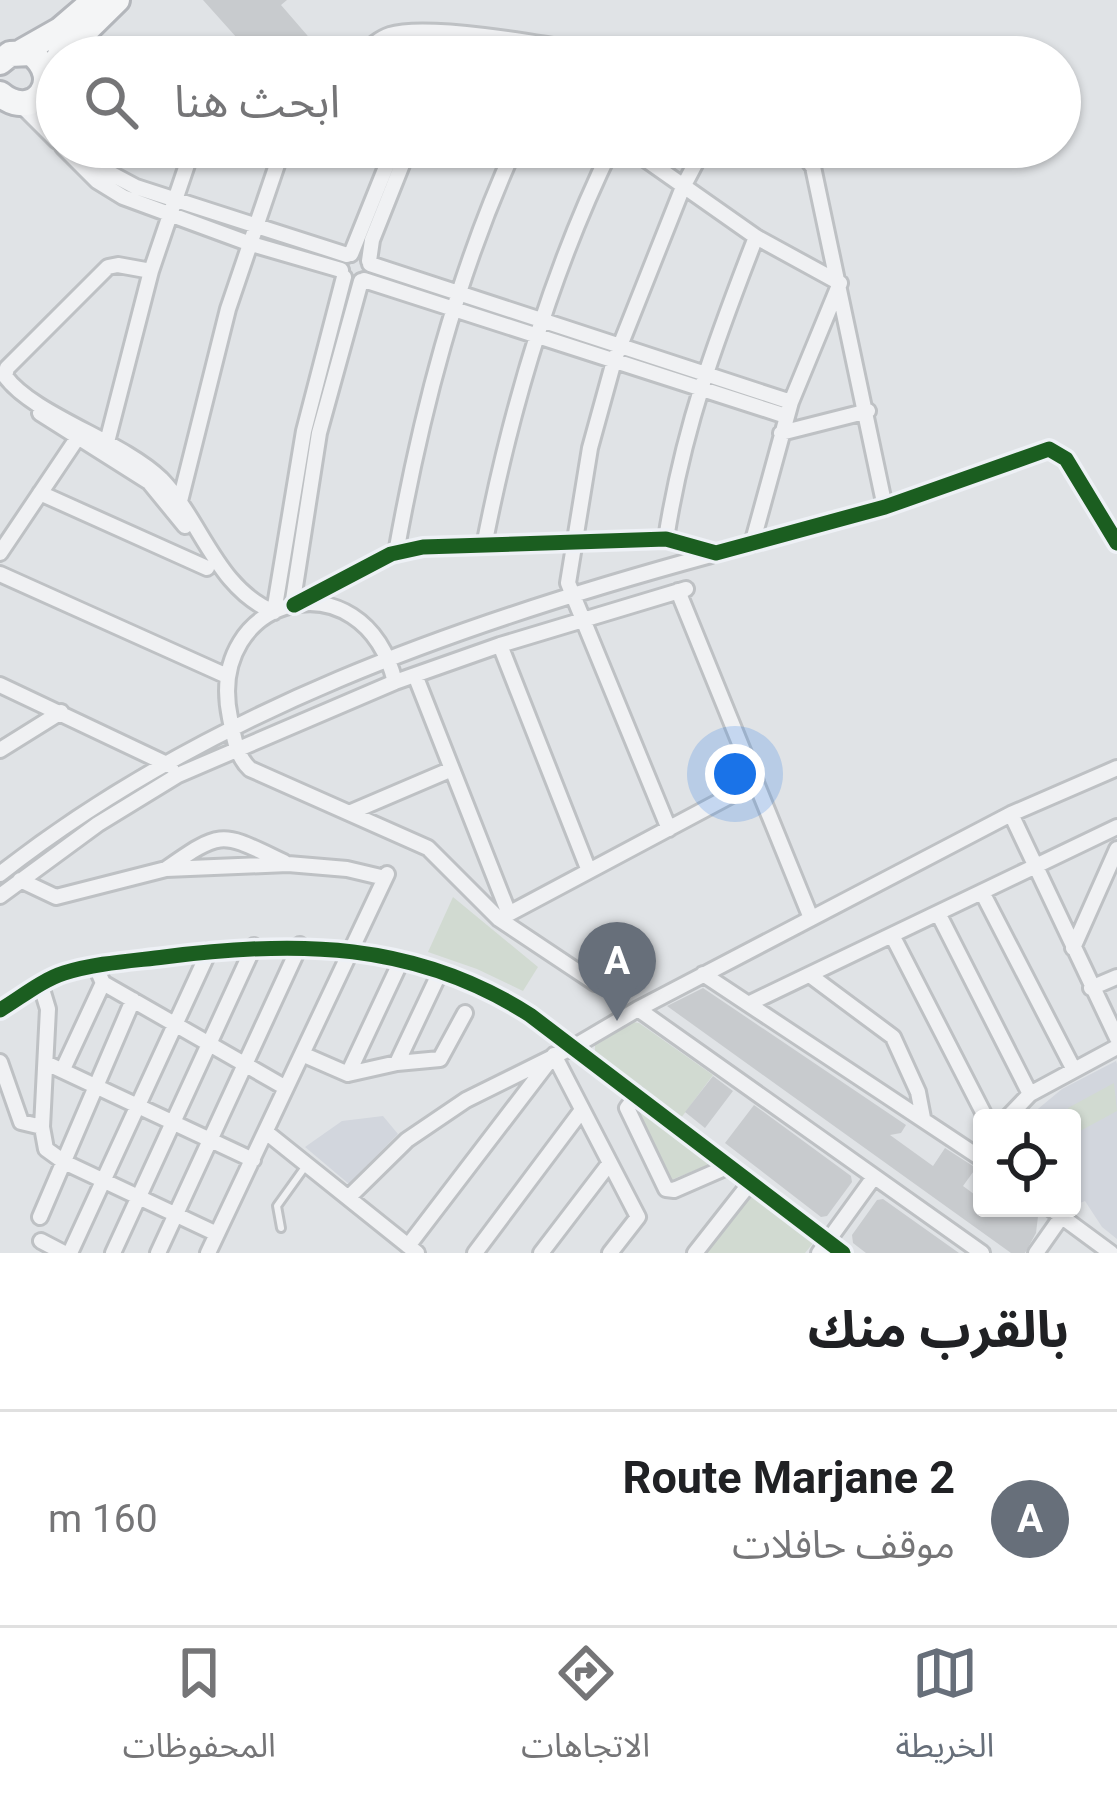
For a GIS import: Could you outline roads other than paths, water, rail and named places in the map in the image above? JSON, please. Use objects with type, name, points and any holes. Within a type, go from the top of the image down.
[{"type":"highway","points":[[46,36],[95,0]]},
{"type":"highway","points":[[85,36],[118,0]]},
{"type":"street","points":[[388,36],[459,36]]},
{"type":"street","points":[[9,104],[36,125]]},
{"type":"street","points":[[91,168],[123,197],[254,226],[346,264],[352,282],[366,272]]},
{"type":"street","points":[[96,168],[101,176]]},
{"type":"street","points":[[107,442],[151,271],[186,168]]},
{"type":"street","points":[[180,501],[248,243],[275,168]]},
{"type":"street","points":[[274,612],[304,431],[346,264],[385,168]]},
{"type":"street","points":[[293,605],[319,433],[372,240],[401,168]]},
{"type":"street","points":[[396,553],[414,452],[456,300],[506,168]]},
{"type":"street","points":[[484,546],[509,428],[538,327],[602,168]]},
{"type":"street","points":[[656,168],[756,237],[840,283]]},
{"type":"street","points":[[669,829],[568,583],[590,448],[614,361],[693,168]]},
{"type":"street","points":[[813,168],[885,507]]},
{"type":"street","points":[[172,208],[248,243],[346,264],[363,255],[366,272]]},
{"type":"street","points":[[666,539],[677,465],[703,373],[756,237]]},
{"type":"street","points":[[151,271],[108,267],[6,372],[7,379],[23,394],[149,469],[180,501],[230,580],[250,601],[274,612]]},
{"type":"street","points":[[366,272],[538,327],[620,345],[789,409]]},
{"type":"street","points":[[752,544],[789,409],[840,283]]},
{"type":"street","points":[[538,327],[614,361],[699,389],[789,409]]},
{"type":"street","points":[[1,391],[149,482],[185,526]]},
{"type":"street","points":[[781,434],[868,411]]},
{"type":"street","points":[[0,553],[78,437]]},
{"type":"street","points":[[0,874],[168,761],[389,658],[574,596],[885,507],[1049,449],[1066,460],[1117,543]]},
{"type":"street","points":[[40,493],[207,568]]},
{"type":"street","points":[[595,983],[504,916],[437,854],[250,769],[238,751],[226,702],[231,659],[245,634],[274,612],[396,553],[423,547],[666,539],[716,554]]},
{"type":"street","points":[[0,574],[227,676]]},
{"type":"street","points":[[0,896],[98,824],[178,776],[395,682],[682,590],[812,918]]},
{"type":"street","points":[[293,605],[323,604],[350,613],[373,631],[389,658],[395,682]]},
{"type":"street","points":[[500,645],[589,871]]},
{"type":"street","points":[[415,675],[504,916]]},
{"type":"street","points":[[0,685],[168,761],[178,776]]},
{"type":"street","points":[[0,750],[61,712]]},
{"type":"street","points":[[349,1197],[407,1140],[466,1100],[1011,814],[1117,768]]},
{"type":"street","points":[[349,813],[452,770]]},
{"type":"street","points":[[504,916],[756,782]]},
{"type":"street","points":[[1011,814],[1117,1038]]},
{"type":"street","points":[[748,1004],[1117,826]]},
{"type":"street","points":[[166,869],[220,837],[288,864]]},
{"type":"street","points":[[1073,948],[1117,849]]},
{"type":"street","points":[[20,880],[56,897],[166,869],[288,864],[386,876],[208,1253]]},
{"type":"street","points":[[982,894],[1073,1070]]},
{"type":"street","points":[[939,915],[1030,1094]]},
{"type":"street","points":[[893,937],[981,1109]]},
{"type":"street","points":[[158,1253],[300,945]]},
{"type":"street","points":[[0,1010],[65,973],[254,946],[300,945],[440,972],[513,1004],[575,1046],[750,1183],[823,1247],[843,1253]]},
{"type":"street","points":[[113,1253],[254,946]]},
{"type":"street","points":[[41,1241],[67,1253],[209,951]]},
{"type":"street","points":[[348,1074],[400,961]]},
{"type":"street","points":[[96,967],[103,983],[286,1088]]},
{"type":"street","points":[[397,1063],[440,972]]},
{"type":"street","points":[[703,974],[973,1148]]},
{"type":"street","points":[[1090,988],[1116,975]]},
{"type":"street","points":[[811,976],[892,1037],[918,1091],[923,1118]]},
{"type":"street","points":[[63,1069],[103,983]]},
{"type":"street","points":[[41,986],[48,1009],[42,1127],[46,1149],[64,1162],[217,1234]]},
{"type":"street","points":[[40,1217],[133,1000]]},
{"type":"street","points":[[638,1009],[982,1253]]},
{"type":"street","points":[[302,1054],[348,1074],[440,1059],[465,1013]]},
{"type":"street","points":[[1016,1109],[1030,1094],[1117,1047]]},
{"type":"street","points":[[554,1055],[638,1216],[610,1253]]},
{"type":"street","points":[[266,1132],[413,1249],[554,1055]]},
{"type":"street","points":[[0,1062],[21,1122],[42,1127]]},
{"type":"street","points":[[46,1063],[253,1160]]},
{"type":"street","points":[[637,1095],[627,1108],[666,1189],[674,1190],[729,1166]]},
{"type":"street","points":[[475,1253],[582,1110]]},
{"type":"street","points":[[541,1253],[609,1164]]},
{"type":"street","points":[[823,1247],[874,1177]]},
{"type":"street","points":[[695,1253],[750,1183]]},
{"type":"street","points":[[1036,1253],[1054,1217]]},
{"type":"street","points":[[1063,1217],[1111,1253]]},
{"type":"lane","points":[[281,1228],[277,1206],[307,1164]]},
{"type":"place","name":"Route Marjane 2","points":[[617,1021]]}]
